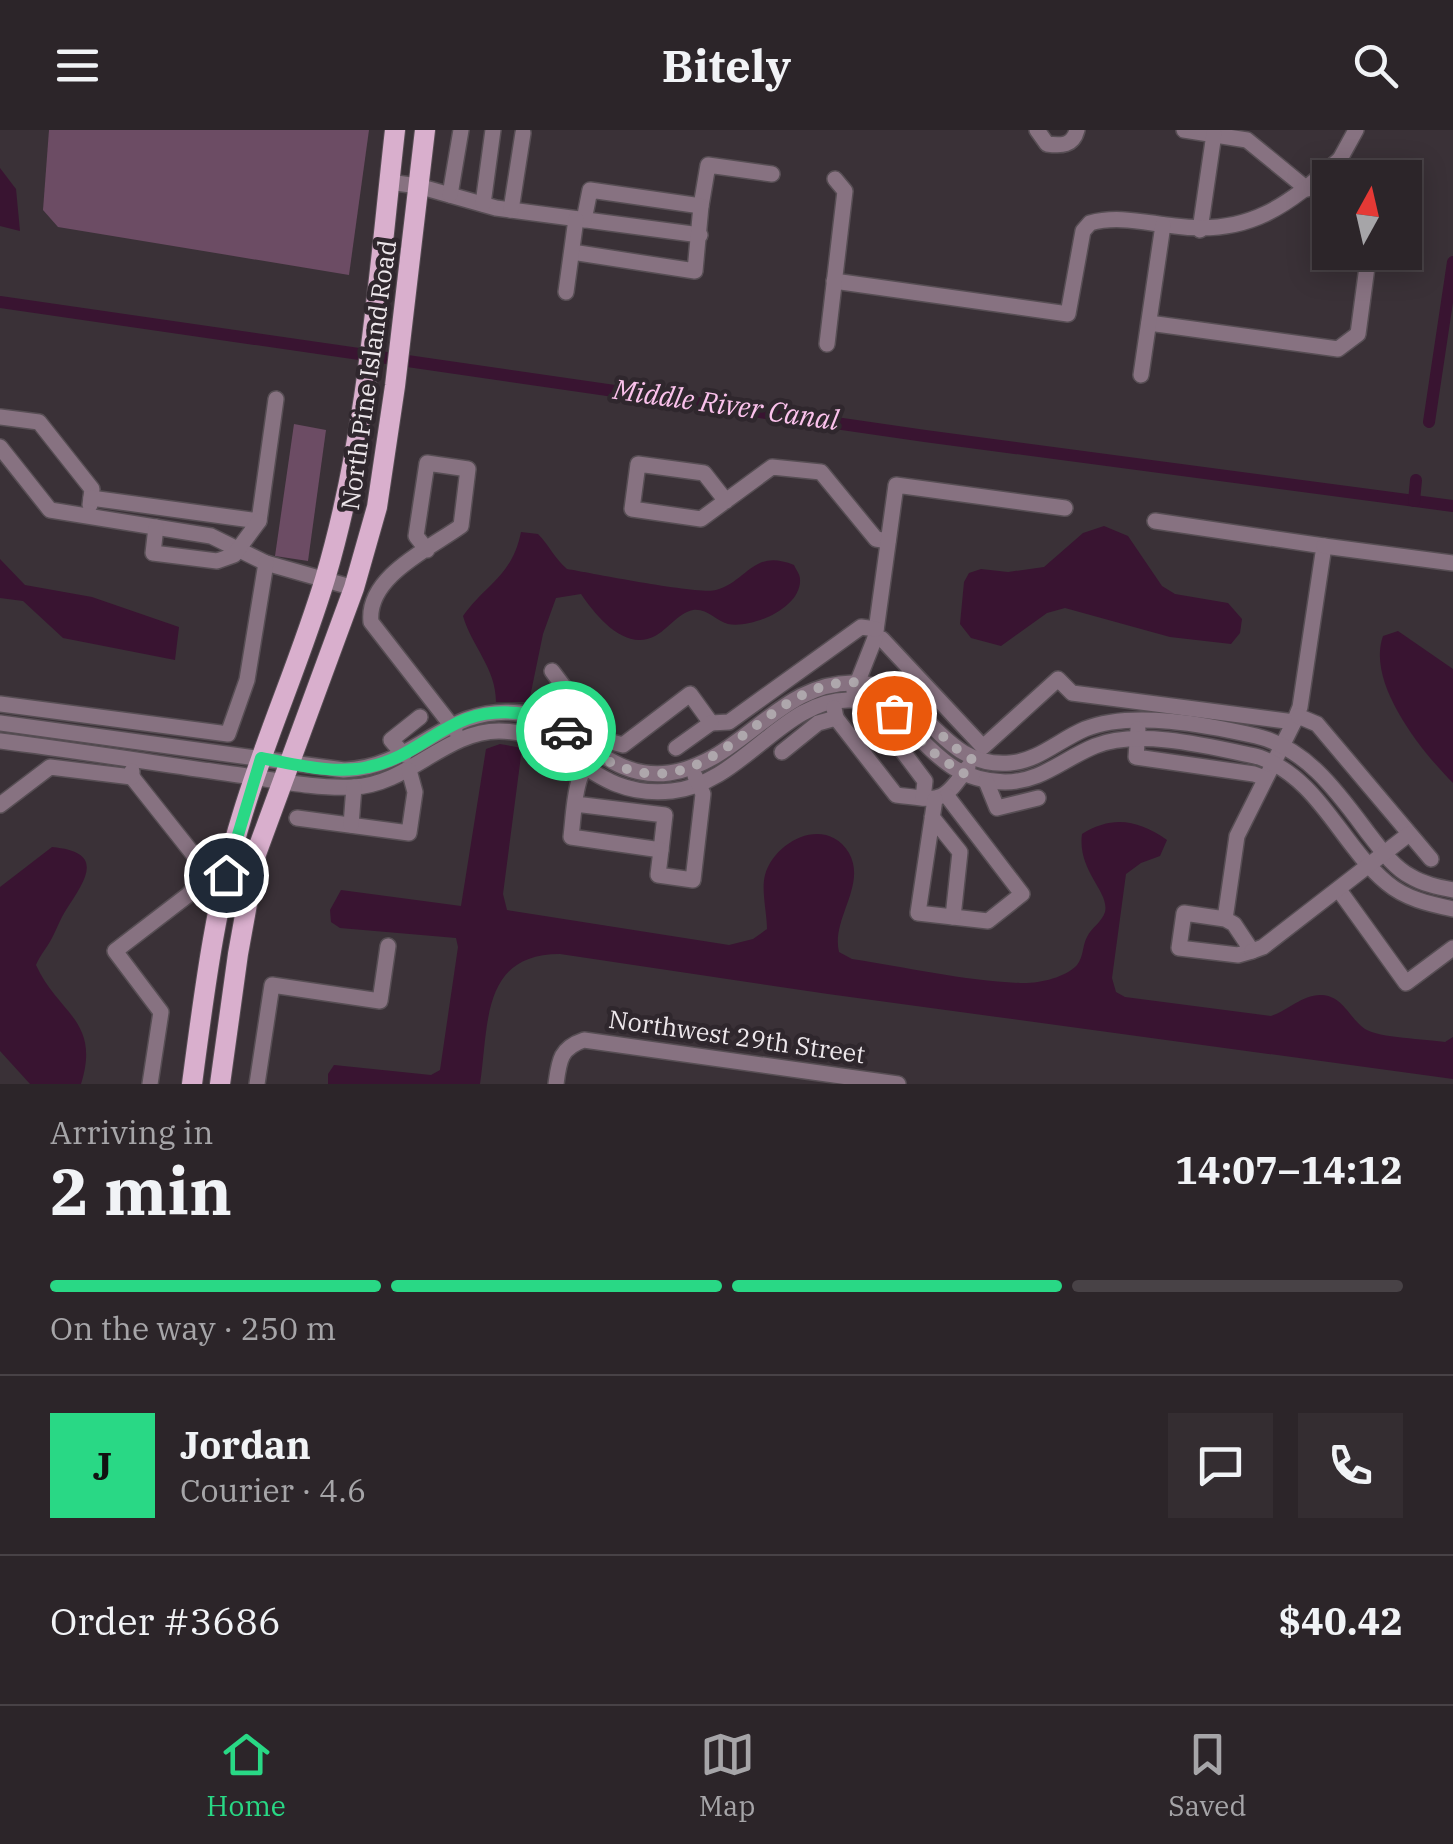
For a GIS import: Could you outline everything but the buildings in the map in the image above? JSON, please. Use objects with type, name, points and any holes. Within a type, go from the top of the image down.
[{"type":"main road","name":"North Pine Island Road","points":[[192,1084],[219,903],[258,768],[324,581],[342,512],[365,384],[395,130]]},
{"type":"main road","name":"North Pine Island Road","points":[[220,1084],[248,891],[268,816],[354,588],[377,506],[424,130]]},
{"type":"street","points":[[450,195],[461,130]]},
{"type":"street","points":[[483,204],[493,130]]},
{"type":"street","points":[[1036,130],[1047,144],[1062,146],[1072,140],[1077,130]]},
{"type":"street","points":[[1184,130],[1248,140],[1307,188]]},
{"type":"street","points":[[834,282],[1068,314],[1084,231],[1090,223],[1119,219],[1200,230],[1257,220],[1292,202],[1340,159],[1356,130]]},
{"type":"street","points":[[510,210],[523,133]]},
{"type":"street","points":[[1200,230],[1214,134]]},
{"type":"street","points":[[572,252],[696,271],[708,165],[772,174]]},
{"type":"street","points":[[827,344],[845,191],[835,179]]},
{"type":"street","points":[[389,182],[510,210],[700,234]]},
{"type":"street","points":[[566,292],[572,252],[590,190],[701,206]]},
{"type":"street","points":[[1142,375],[1162,225]]},
{"type":"street","points":[[1149,322],[1313,348],[1338,348],[1358,334],[1367,270]]},
{"type":"street","points":[[156,527],[153,552],[217,562],[234,556],[259,521],[276,398]]},
{"type":"street","points":[[0,417],[39,422],[92,489],[88,516]]},
{"type":"street","points":[[0,447],[50,510],[211,536],[266,563],[354,588]]},
{"type":"street","points":[[427,550],[416,536],[427,463],[468,470],[461,526],[427,550],[387,578],[376,591],[371,622],[462,740]]},
{"type":"street","points":[[726,500],[704,474],[638,464],[632,509],[701,520],[772,467],[821,472],[876,540],[888,541]]},
{"type":"street","points":[[782,752],[854,691],[875,633],[896,485],[1065,508]]},
{"type":"street","points":[[91,498],[259,521]]},
{"type":"street","points":[[1154,522],[1453,563]]},
{"type":"street","points":[[1225,920],[1238,836],[1296,719],[1324,546]]},
{"type":"street","points":[[0,704],[228,734],[248,680],[266,563]]},
{"type":"street","points":[[676,748],[711,723],[729,722],[862,627],[882,639],[978,754]]},
{"type":"street","points":[[552,671],[599,746]]},
{"type":"street","points":[[892,736],[935,798],[1022,894],[988,920],[918,913],[935,798],[1058,679],[1072,693],[1317,724],[1431,859]]},
{"type":"street","points":[[827,685],[834,710],[896,795],[935,798]]},
{"type":"street","points":[[0,723],[135,740],[354,787],[377,784],[463,718],[523,713],[554,722],[636,772],[670,773],[716,756],[800,695],[827,685],[854,691],[894,713],[930,750],[963,774],[986,781],[1030,779],[1097,745],[1138,738],[1232,751],[1273,762],[1302,782],[1370,867],[1404,894],[1453,909]]},
{"type":"street","points":[[854,691],[882,688],[909,701],[947,742],[1011,764],[1028,760],[1086,728],[1138,720],[1241,734],[1281,745],[1326,780],[1385,854],[1407,875],[1453,890]]},
{"type":"street","points":[[599,746],[624,745],[690,694],[711,723]]},
{"type":"street","points":[[285,772],[407,762],[483,732],[520,733],[561,750],[582,768],[616,786],[648,793],[700,786],[714,780],[797,718],[834,710]]},
{"type":"street","points":[[297,818],[409,832],[415,792],[407,762],[391,740],[420,717]]},
{"type":"street","points":[[1138,720],[1136,756],[1265,778]]},
{"type":"street","points":[[137,722],[132,777],[196,860],[194,888],[188,895],[116,952],[161,1012],[150,1084]]},
{"type":"street","points":[[0,741],[133,760],[258,768]]},
{"type":"street","points":[[599,746],[582,768],[571,837],[661,850]]},
{"type":"street","points":[[0,805],[50,767],[132,777]]},
{"type":"street","points":[[575,804],[665,815],[658,875],[693,880],[703,794],[691,768]]},
{"type":"street","points":[[986,781],[998,808],[1038,798]]},
{"type":"street","points":[[351,825],[354,787]]},
{"type":"street","points":[[932,817],[960,852],[953,918]]},
{"type":"street","points":[[1252,951],[1234,924],[1184,914],[1180,948],[1238,955],[1252,951],[1263,947],[1409,834]]},
{"type":"street","points":[[1339,890],[1406,983],[1453,948]]},
{"type":"street","points":[[258,1084],[272,986],[380,1002],[388,946]]},
{"type":"street","name":"Northwest 29th Street","points":[[556,1084],[560,1057],[569,1045],[584,1040],[898,1084]]},
{"type":"shaded area","points":[[49,130],[369,130],[349,275],[58,227],[43,210]]},
{"type":"shaded area","points":[[0,168],[16,189],[20,231],[0,226]]},
{"type":"shaded area","points":[[294,424],[326,430],[308,561],[275,556]]},
{"type":"shaded area","points":[[1104,526],[1128,536],[1162,586],[1175,594],[1228,603],[1242,619],[1240,633],[1231,644],[1170,637],[1065,608],[1047,613],[1001,646],[971,638],[960,624],[964,582],[969,573],[981,569],[1008,572],[1044,567],[1083,533]]},
{"type":"shaded area","points":[[521,532],[538,534],[567,569],[706,591],[727,586],[769,560],[794,565],[800,577],[798,589],[784,607],[761,620],[728,624],[693,610],[644,640],[622,636],[612,629],[581,594],[556,598],[543,634],[529,702],[496,702],[488,668],[463,616],[512,559]]},
{"type":"shaded area","points":[[0,559],[25,585],[92,597],[179,627],[175,660],[63,638],[23,601],[0,598]]},
{"type":"shaded area","points":[[1398,631],[1453,669],[1453,783],[1400,716],[1382,674],[1383,636]]},
{"type":"shaded area","points":[[500,744],[522,748],[503,894],[507,910],[729,945],[753,939],[767,929],[764,881],[779,851],[802,837],[828,835],[849,853],[853,865],[839,952],[852,959],[957,977],[1034,982],[1072,970],[1081,958],[1087,937],[1105,912],[1103,897],[1084,859],[1082,834],[1104,824],[1125,822],[1167,840],[1160,856],[1126,874],[1112,978],[1116,992],[1125,997],[1271,1016],[1309,997],[1329,996],[1372,1032],[1445,1042],[1453,1037],[1453,1079],[560,954],[534,957],[515,966],[502,979],[488,1016],[480,1084],[328,1084],[328,1074],[334,1065],[431,1075],[440,1070],[458,947],[456,938],[340,928],[331,922],[330,910],[341,890],[461,906],[486,749]]},
{"type":"shaded area","points":[[52,847],[80,855],[87,869],[36,965],[81,1031],[86,1063],[81,1084],[30,1084],[0,1051],[0,887]]},
{"type":"waterway","points":[[1429,422],[1453,262]]},
{"type":"waterway","name":"Middle River Canal","points":[[0,302],[925,436],[1453,506]]},
{"type":"waterway","points":[[1414,501],[1416,480]]},
{"type":"way so far","points":[[566,731],[610,762],[636,772],[670,773],[716,756],[817,687],[868,684],[909,701],[947,742],[973,760],[963,774],[950,768],[894,713]]},
{"type":"route","points":[[226,875],[261,758],[344,770],[368,768],[404,755],[463,718],[498,711],[554,722],[566,731]]}]
